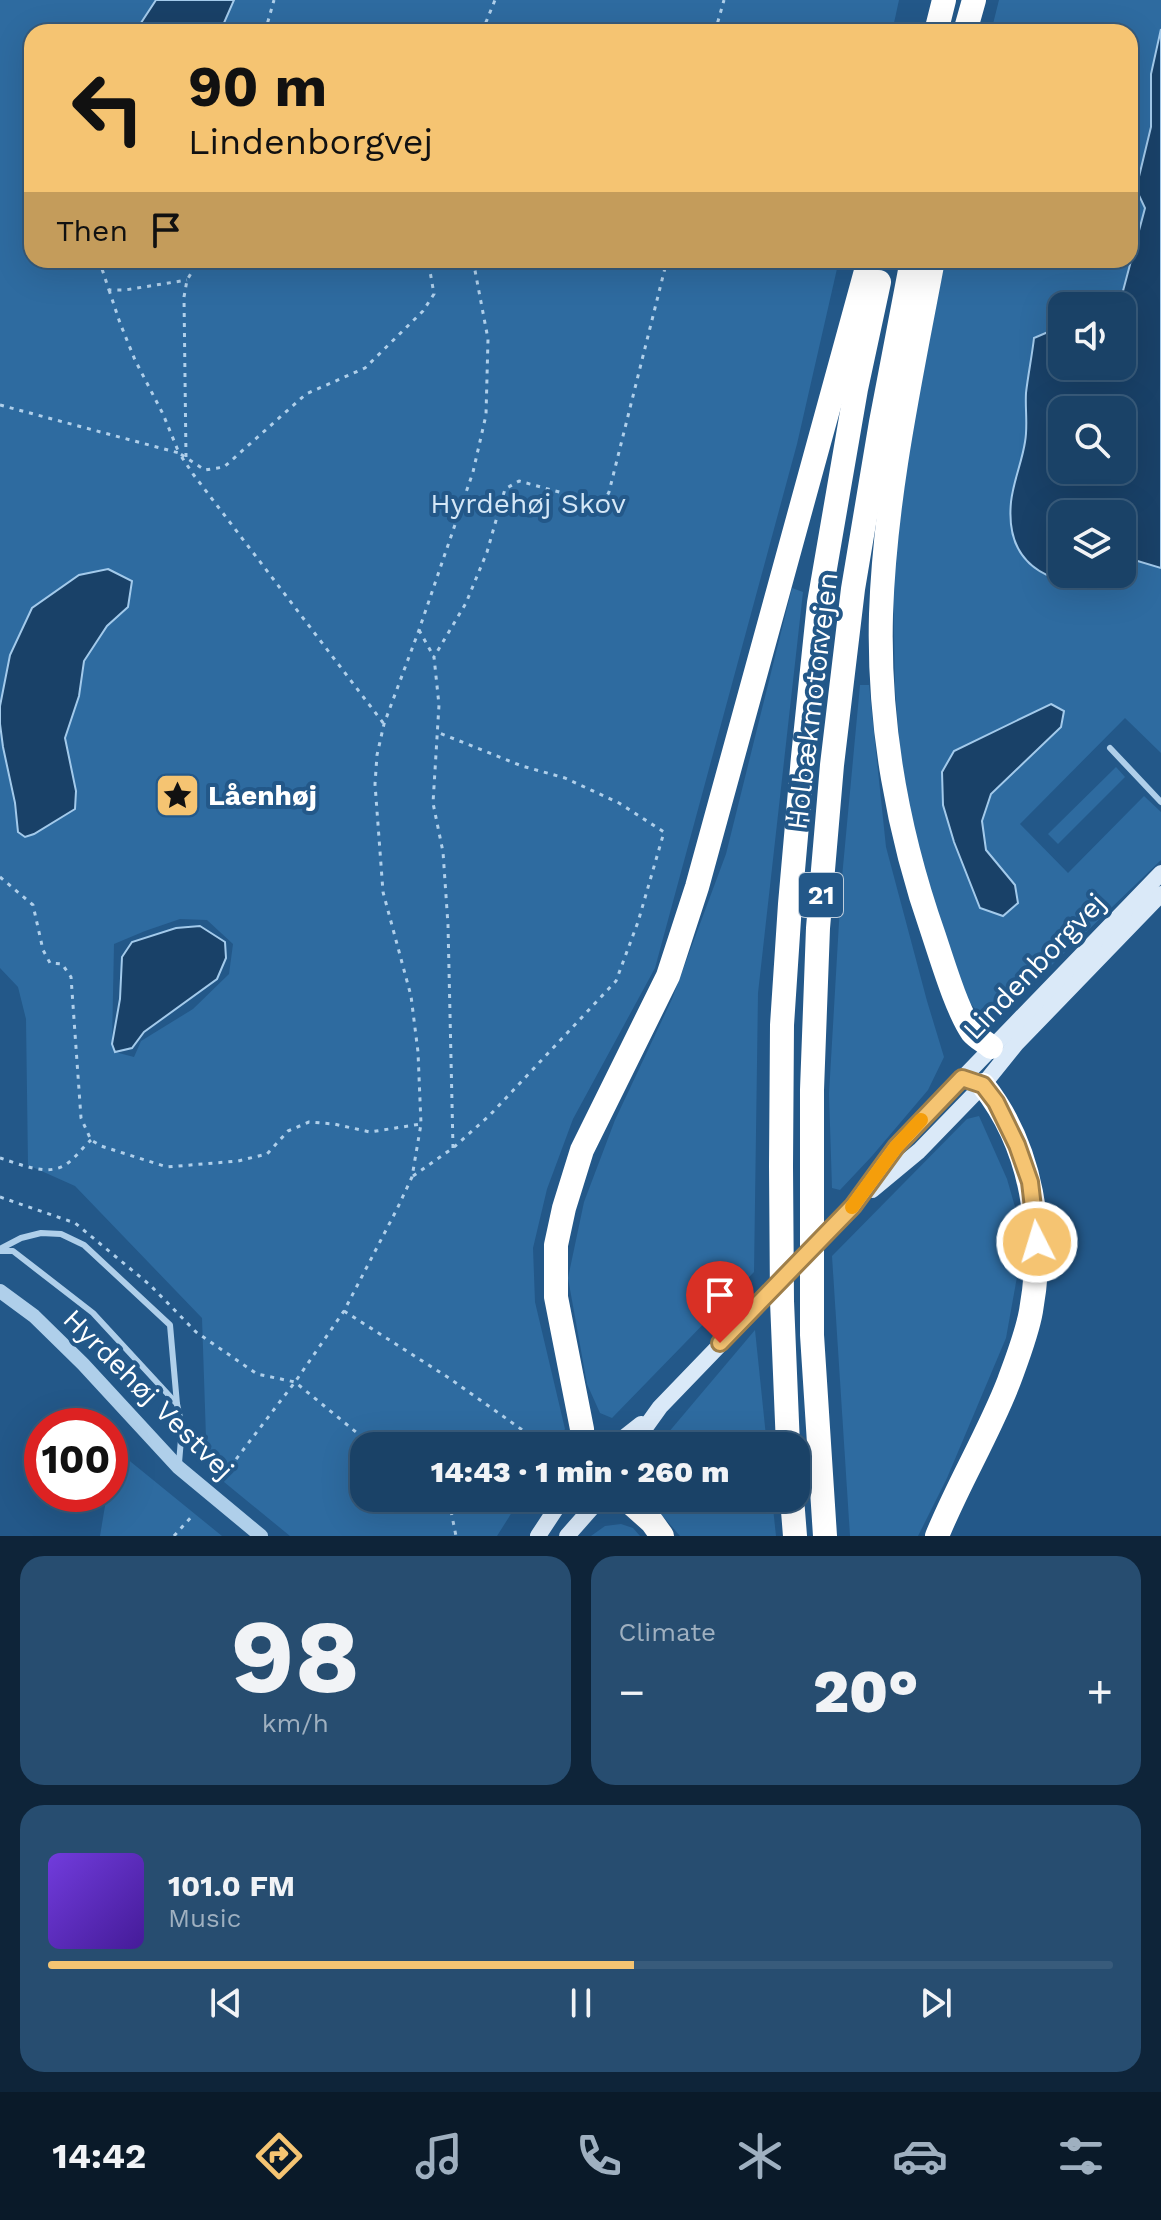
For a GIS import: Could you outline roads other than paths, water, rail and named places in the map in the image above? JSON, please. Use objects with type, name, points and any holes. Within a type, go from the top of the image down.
[{"type":"highway","points":[[938,24],[944,0]]},
{"type":"highway","points":[[968,24],[975,0]]},
{"type":"highway","points":[[973,24],[975,0]]},
{"type":"highway","points":[[582,1432],[556,1297],[556,1245],[564,1208],[582,1150],[668,976],[697,887],[867,268]]},
{"type":"highway","name":"Holbækmotorvejen","points":[[787,1432],[781,1166],[782,1025],[790,904],[819,603],[856,389],[882,268]]},
{"type":"highway","name":"Holbækmotorvejen","points":[[825,1536],[812,1335],[812,1090],[818,928],[832,765],[853,589],[910,268]]},
{"type":"highway","points":[[932,268],[898,448],[887,533],[881,615],[889,752],[904,835],[923,906],[976,1064],[1017,1145],[1030,1182],[1037,1260],[1031,1313],[1008,1382],[937,1536]]},
{"type":"highway","points":[[641,1512],[662,1536]]},
{"type":"highway","points":[[793,1512],[795,1536]]},
{"type":"main road","name":"Lindenborgvej","points":[[851,1208],[896,1147],[1161,873]]},
{"type":"main road","name":"Lindenborgvej","points":[[630,1432],[660,1407],[851,1208],[919,1151],[976,1064],[1016,1044],[1161,894]]},
{"type":"main road","name":"Lindenborgvej","points":[[642,1432],[660,1407]]},
{"type":"main road","points":[[538,1536],[554,1512]]},
{"type":"main road","points":[[567,1536],[587,1512]]},
{"type":"street","name":"Hyrdehøj Vestvej","points":[[0,1291],[44,1325],[178,1467],[261,1536]]},
{"type":"lane","points":[[1110,748],[1161,802]]},
{"type":"lane","points":[[0,1250],[21,1238],[41,1233],[61,1234],[84,1245],[170,1325],[182,1427],[178,1467]]},
{"type":"lane","points":[[0,1250],[13,1251],[93,1313],[177,1404]]},
{"type":"place","name":"Låenhøj","points":[[177,795]]},
{"type":"park label","name":"Hyrdehøj Skov","points":[[528,503]]}]
